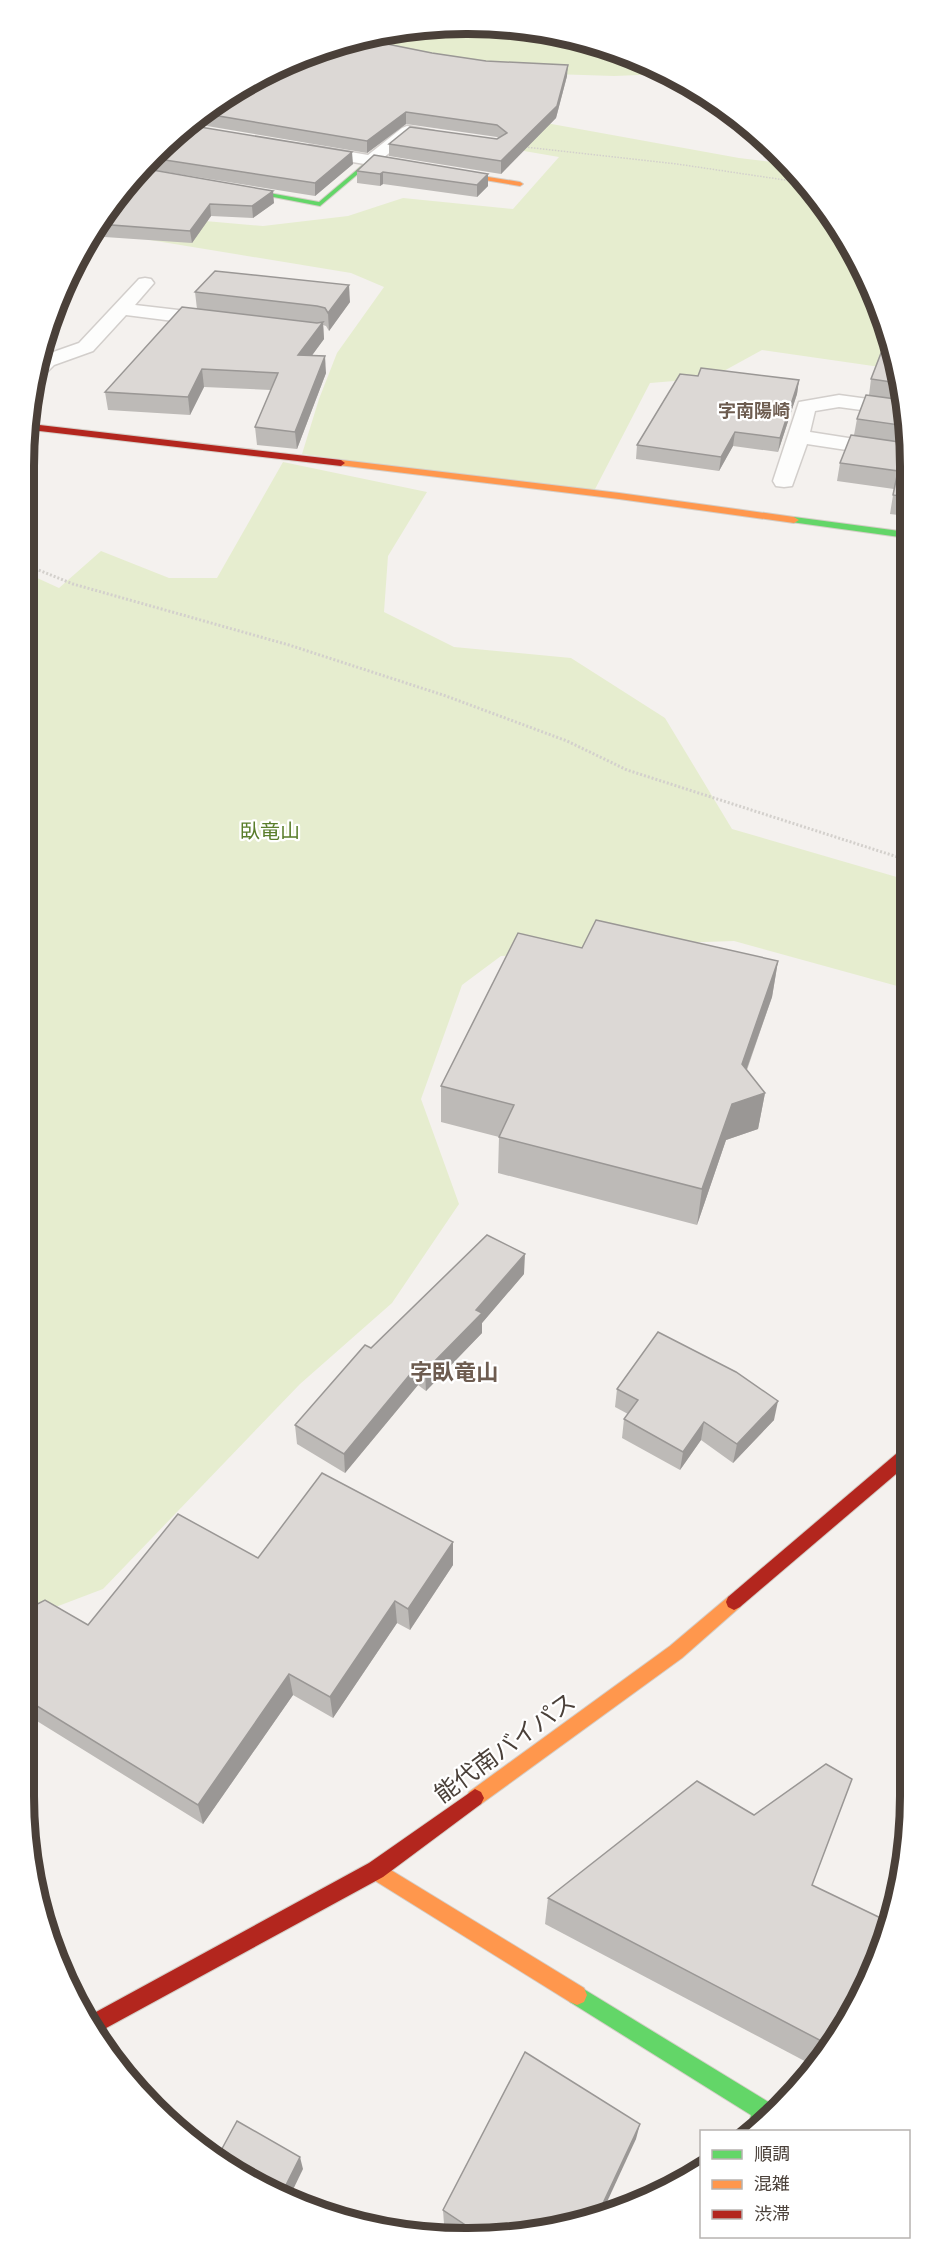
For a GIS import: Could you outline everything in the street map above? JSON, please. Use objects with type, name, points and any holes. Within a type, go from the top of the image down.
[{"type":"main road","points":[[216,186],[320,204],[371,160],[520,184]]},
{"type":"main road","points":[[36,428],[619,496],[900,534]]},
{"type":"main road","name":"能代南バイパス","points":[[98,2021],[376,1870],[676,1652],[900,1461]]},
{"type":"main road","points":[[376,1870],[763,2110]]},
{"type":"street","points":[[288,146],[371,160],[407,131],[441,136]]},
{"type":"street","points":[[48,361],[86,347],[145,283]]},
{"type":"street","points":[[122,309],[237,323]]},
{"type":"street","points":[[783,481],[799,436],[806,406],[839,401],[896,409]]},
{"type":"street","points":[[799,436],[899,452]]},
{"type":"path","points":[[519,146],[677,164],[791,181]]},
{"type":"path","points":[[34,568],[73,584],[289,645],[446,696],[567,741],[627,770],[900,858]]},
{"type":"green space","points":[[439,35],[495,35],[523,38],[579,49],[649,75],[614,76],[522,73],[378,44]]},
{"type":"green space","points":[[535,121],[774,162],[810,204],[842,251],[867,301],[888,368],[762,350],[711,378],[650,383],[593,493],[302,454],[319,399],[337,353],[384,287],[351,273],[150,240],[171,218],[263,226],[348,216],[403,198],[513,209],[559,157],[506,148]]},
{"type":"green space","name":"臥竜山","points":[[283,462],[427,492],[388,556],[384,612],[454,647],[571,658],[665,718],[732,829],[900,878],[900,987],[734,941],[614,945],[563,955],[501,956],[462,985],[421,1099],[459,1204],[392,1303],[300,1384],[103,1589],[34,1615],[34,577],[59,588],[101,551],[169,578],[217,578]]},
{"type":"building","points":[[383,43],[486,61],[568,65],[557,106],[501,161],[389,144],[410,127],[497,139],[507,133],[497,125],[406,112],[367,141],[216,115],[251,92],[301,67],[355,49]]},
{"type":"building","points":[[200,127],[352,152],[315,183],[163,160]]},
{"type":"building","points":[[374,155],[488,174],[477,185],[383,172],[380,174],[357,171]]},
{"type":"building","points":[[153,170],[273,191],[252,206],[210,204],[190,231],[109,225]]},
{"type":"building","points":[[215,271],[349,285],[328,313],[325,308],[317,306],[195,292]]},
{"type":"building","points":[[182,307],[323,322],[298,355],[325,356],[295,432],[255,427],[278,373],[202,369],[188,397],[105,392]]},
{"type":"building","points":[[881,353],[885,353],[891,382],[871,379]]},
{"type":"building","points":[[701,368],[799,380],[780,438],[735,432],[721,457],[637,445],[680,374],[698,376]]},
{"type":"building","points":[[866,395],[894,399],[897,425],[857,419]]},
{"type":"building","points":[[851,435],[899,442],[900,496],[893,495],[898,471],[840,463]]},
{"type":"building","points":[[596,920],[778,961],[742,1064],[765,1093],[732,1104],[702,1189],[499,1137],[514,1105],[441,1086],[518,933],[582,948]]},
{"type":"building","points":[[487,1235],[525,1254],[476,1310],[482,1313],[425,1371],[417,1366],[344,1454],[295,1425],[365,1345],[371,1348]]},
{"type":"building","points":[[658,1332],[736,1372],[778,1401],[737,1444],[704,1422],[683,1452],[624,1419],[638,1400],[617,1389]]},
{"type":"building","points":[[322,1473],[453,1542],[408,1609],[395,1601],[330,1697],[289,1674],[198,1805],[34,1704],[34,1606],[45,1600],[88,1625],[178,1514],[258,1558]]},
{"type":"building","points":[[826,1764],[852,1779],[812,1885],[882,1918],[867,1961],[855,1986],[822,2041],[548,1898],[697,1781],[754,1815]]},
{"type":"building","points":[[525,2052],[640,2124],[602,2206],[523,2224],[470,2228],[443,2210]]},
{"type":"building","points":[[237,2121],[300,2157],[285,2187],[251,2170],[221,2151]]},
{"type":"traffic: fast","points":[[230,188],[320,204],[371,160],[397,164]]},
{"type":"traffic: fast","points":[[794,520],[900,534]]},
{"type":"traffic: fast","points":[[577,1995],[763,2110]]},
{"type":"traffic: slow","points":[[445,172],[520,184]]},
{"type":"traffic: slow","points":[[341,463],[619,496],[794,520]]},
{"type":"traffic: slow","points":[[475,1798],[676,1652],[734,1602]]},
{"type":"traffic: slow","points":[[376,1870],[577,1995]]},
{"type":"traffic: jam","points":[[36,428],[341,463]]},
{"type":"traffic: jam","points":[[734,1602],[900,1461]]},
{"type":"traffic: jam","points":[[98,2021],[376,1870],[475,1798]]},
{"type":"district","name":"字南陽崎","points":[[754,411]]},
{"type":"district","name":"字臥竜山","points":[[454,1372]]}]
